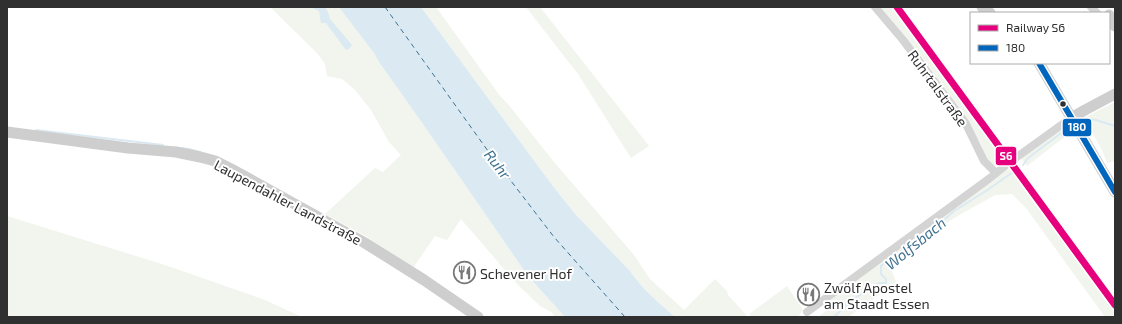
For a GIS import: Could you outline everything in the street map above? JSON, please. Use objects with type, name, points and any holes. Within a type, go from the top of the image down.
[{"type":"main road","points":[[1110,18],[1115,27]]},
{"type":"main road","points":[[1040,64],[1115,192]]},
{"type":"main road","points":[[1071,118],[1115,94]]},
{"type":"main road","name":"Laupendahler Landstraße","points":[[7,132],[128,148],[176,152],[215,161],[365,243],[424,280],[478,317]]},
{"type":"street","name":"Ruhrtalstraße","points":[[875,7],[903,40],[966,124],[984,161],[996,173]]},
{"type":"street","points":[[807,312],[978,188],[1014,159],[1071,118]]},
{"type":"shaded area","points":[[270,7],[340,7],[374,53],[528,276],[565,317],[555,317],[551,312],[540,306],[517,284],[461,219],[447,240],[435,236],[413,268],[369,238],[325,214],[375,168],[383,172],[401,155],[389,142],[371,110],[355,90],[342,79],[327,76],[325,64],[317,53]]},
{"type":"shaded area","points":[[421,7],[436,7],[500,96],[554,162],[634,255],[650,279],[684,310],[715,279],[748,317],[686,317],[682,315],[680,317],[675,317],[651,296],[630,271],[576,215],[556,190]]},
{"type":"shaded area","points":[[526,7],[540,7],[649,146],[631,158],[578,74]]},
{"type":"shaded area","points":[[879,7],[891,7],[1006,160],[997,166],[991,164],[985,157],[982,146],[964,116]]},
{"type":"shaded area","points":[[1115,102],[1115,161],[1107,163],[1103,152],[1084,118]]},
{"type":"shaded area","points":[[1066,125],[1071,132],[1027,166],[1021,158]]},
{"type":"shaded area","points":[[1006,169],[1013,170],[1115,314],[1115,317],[1105,317],[1026,208],[1012,194],[995,195],[948,222],[936,236],[901,256],[891,269],[897,284],[865,304],[849,317],[818,317],[832,306],[830,297]]},
{"type":"shaded area","points":[[7,216],[165,265],[265,300],[302,317],[7,317]]},
{"type":"shaded area","points":[[787,286],[803,310],[798,317],[752,317],[749,314]]},
{"type":"water","points":[[310,7],[325,7],[330,19],[352,45],[349,49],[346,50],[326,23],[321,23],[319,11]]},
{"type":"water","name":"Ruhr","points":[[339,7],[421,7],[535,162],[576,215],[630,271],[645,290],[675,317],[565,317],[528,276],[374,53]]},
{"type":"waterway","name":"Wolfsbach","points":[[1087,119],[1096,120],[1115,126]]},
{"type":"waterway","points":[[36,130],[163,145]]},
{"type":"waterway","name":"Wolfsbach","points":[[1023,165],[1028,158],[1064,131]]},
{"type":"waterway","points":[[181,148],[217,157]]},
{"type":"waterway","name":"Wolfsbach","points":[[834,317],[852,300],[879,283],[886,283],[886,279],[881,274],[881,266],[913,242],[928,234],[954,211],[1013,172]]},
{"type":"waterway","points":[[235,177],[245,183]]},
{"type":"ferry route","points":[[385,7],[488,151],[554,237],[625,317]]},
{"type":"rail line","name":"S6","points":[[897,7],[1115,305]]},
{"type":"transit line","name":"180","points":[[1040,64],[1115,192]]},
{"type":"place","name":"Schevener Hof","points":[[464,273]]},
{"type":"place","name":"Zwölf Apostel am Staadt Essen","points":[[808,295]]}]
